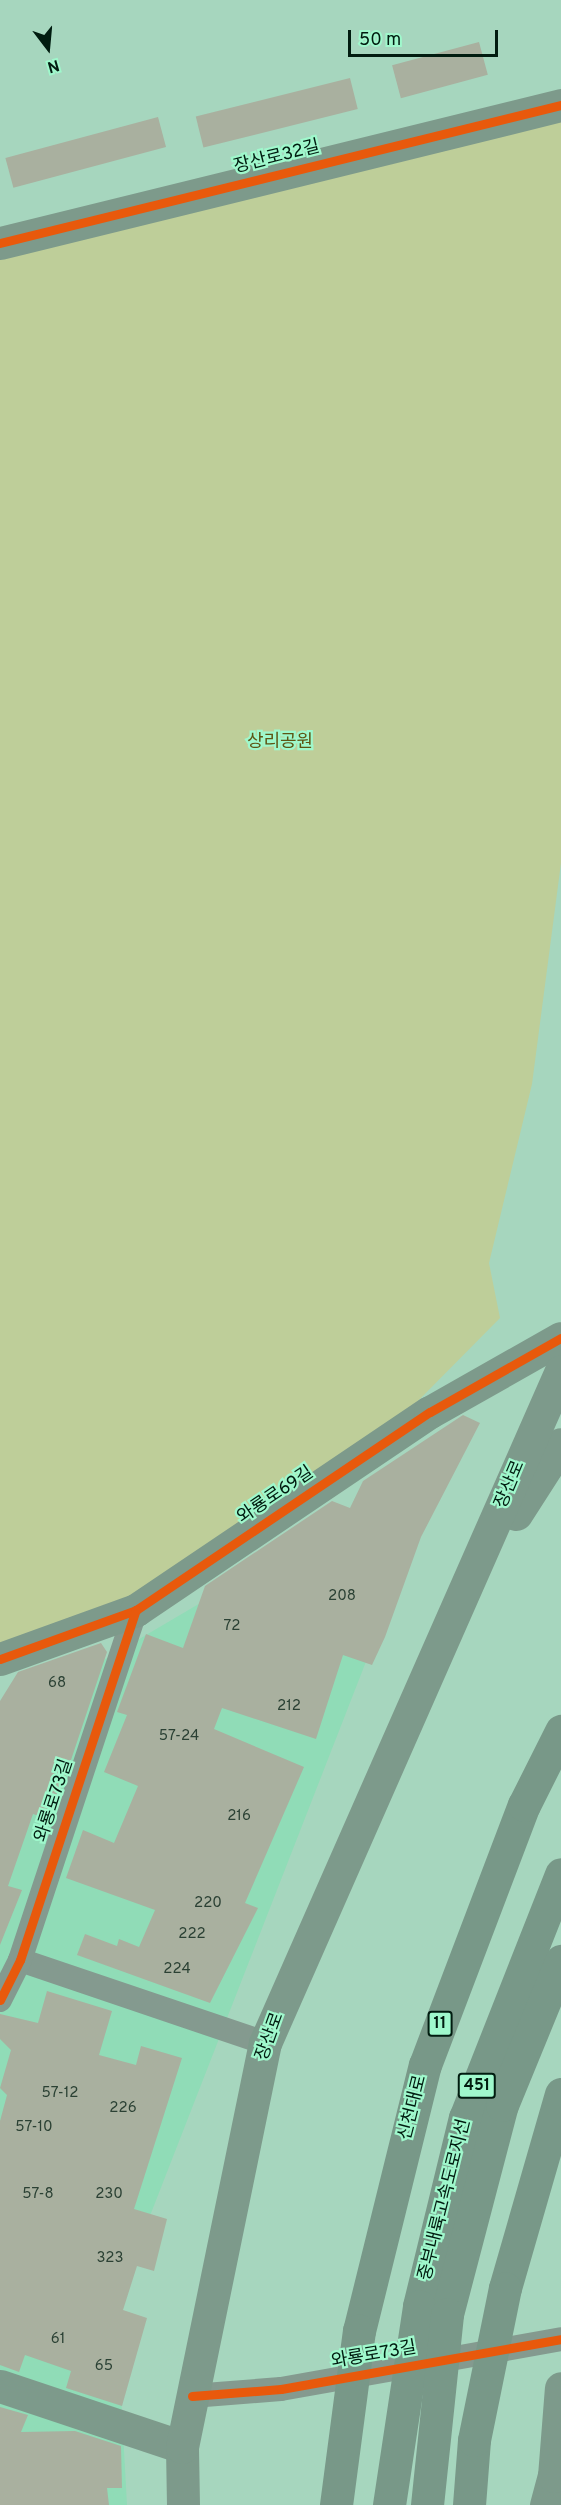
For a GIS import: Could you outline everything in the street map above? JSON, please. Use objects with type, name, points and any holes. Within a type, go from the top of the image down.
[{"type":"highway","name":"신천대로","points":[[336,2505],[359,2331],[425,2065],[524,1805],[561,1731]]},
{"type":"highway","name":"중부내륙고속도로지선","points":[[389,2505],[433,2310],[465,2118],[561,1874]]},
{"type":"highway","name":"중부내륙고속도로지선","points":[[427,2505],[433,2310],[502,2105],[561,1961]]},
{"type":"highway","points":[[469,2505],[474,2440],[505,2288],[561,2094]]},
{"type":"main road","name":"장산로32길","points":[[0,243],[561,105]]},
{"type":"main road","name":"와룡로69길","points":[[0,1659],[136,1610],[430,1412],[561,1338]]},
{"type":"main road","name":"장산로","points":[[183,2505],[182,2447],[266,2043],[561,1371]]},
{"type":"main road","name":"장산로","points":[[462,1599],[561,1444]]},
{"type":"main road","points":[[0,2386],[182,2447]]},
{"type":"main road","points":[[546,2505],[554,2476],[561,2388]]},
{"type":"street","name":"와룡로73길","points":[[0,2000],[20,1960],[136,1610]]},
{"type":"street","points":[[20,1960],[266,2043]]},
{"type":"street","name":"와룡로73길","points":[[192,2396],[281,2390],[561,2339]]},
{"type":"shaded area","points":[[445,1459],[116,2303],[127,2505],[0,2505],[0,1721]]},
{"type":"green space","name":"상리공원","points":[[561,120],[561,863],[532,1084],[489,1263],[500,1318],[411,1408],[134,1600],[0,1647],[0,259]]},
{"type":"building","points":[[479,42],[488,75],[401,98],[392,65]]},
{"type":"building","points":[[350,78],[358,109],[203,148],[196,116]]},
{"type":"building","points":[[158,117],[166,147],[13,188],[5,158]]},
{"type":"building","points":[[463,1415],[480,1423],[421,1537],[385,1637],[372,1665],[343,1655],[316,1739],[222,1708],[214,1729],[304,1767],[245,1903],[258,1908],[210,2003],[77,1955],[85,1934],[117,1946],[119,1939],[139,1947],[155,1910],[66,1878],[83,1830],[114,1843],[138,1786],[104,1772],[127,1715],[117,1712],[146,1634],[183,1648],[205,1586],[332,1501],[350,1508],[363,1481]]},
{"type":"building","points":[[101,1643],[107,1652],[51,1820],[33,1814],[8,1886],[22,1890],[0,1945],[0,1701],[18,1672]]},
{"type":"building","points":[[47,1991],[112,2011],[99,2055],[136,2065],[141,2046],[182,2058],[134,2209],[167,2219],[154,2271],[137,2266],[123,2310],[147,2318],[122,2406],[66,2388],[71,2371],[25,2355],[19,2372],[0,2365],[0,2121],[7,2095],[0,2088],[11,2050],[0,2039],[0,2014],[38,2023]]},
{"type":"building","points":[[0,2407],[28,2415],[21,2432],[75,2431],[121,2446],[122,2488],[107,2488],[109,2505],[0,2505]]},
{"type":"cycle path","points":[[0,243],[561,105]]},
{"type":"cycle path","points":[[0,1659],[136,1610],[430,1412],[561,1338]]},
{"type":"cycle path","points":[[0,2000],[20,1960],[136,1610]]},
{"type":"cycle path","points":[[192,2396],[281,2389],[561,2339]]}]
